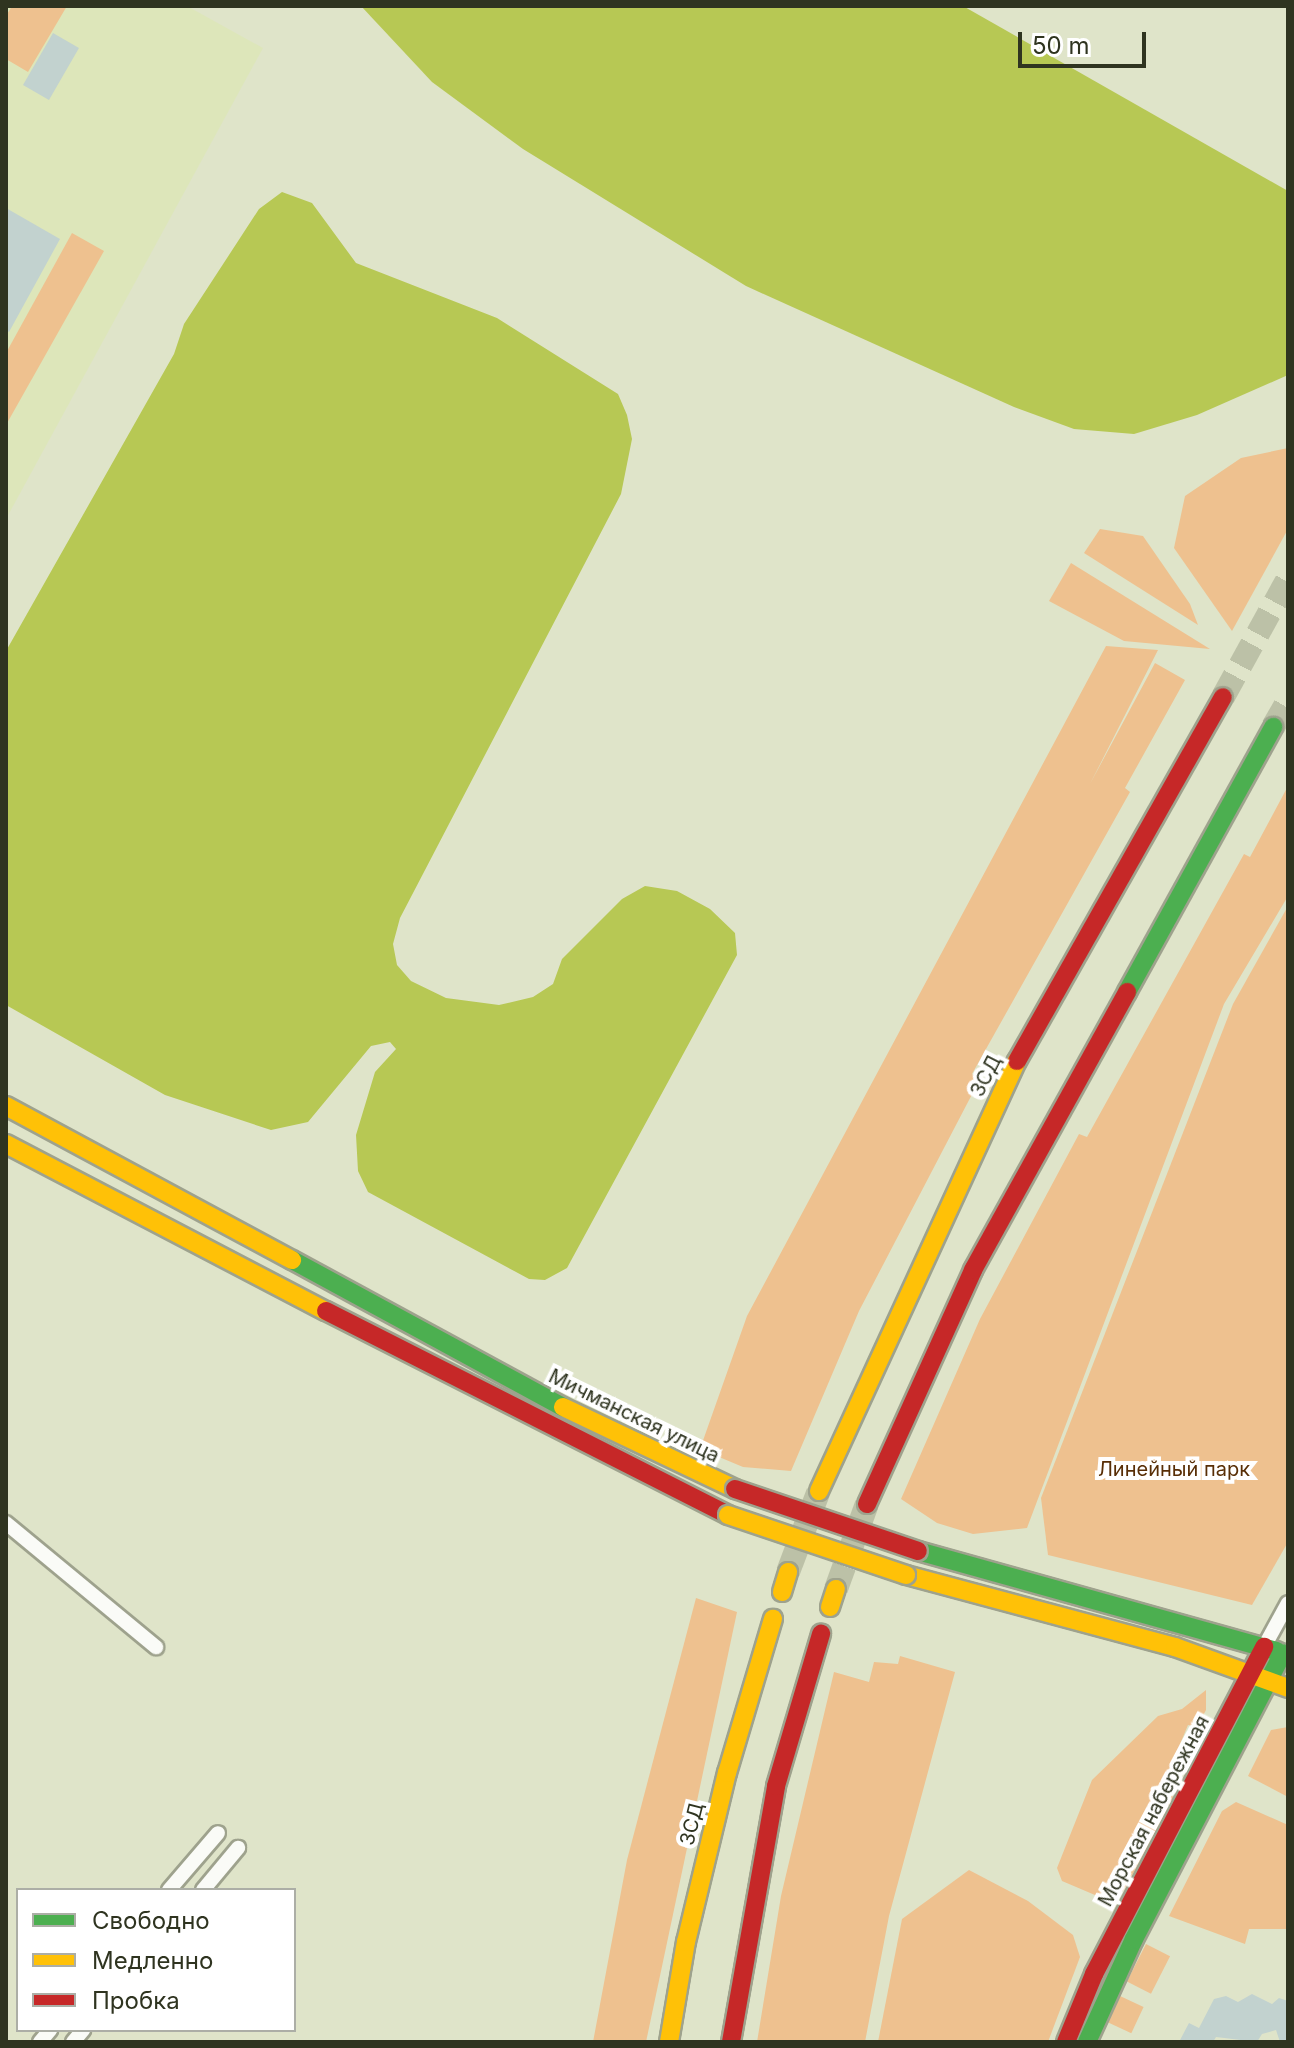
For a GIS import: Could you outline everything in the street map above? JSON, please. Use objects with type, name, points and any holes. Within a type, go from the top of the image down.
[{"type":"main road","name":"ЗСД","points":[[819,1491],[1006,1081],[1223,697]]},
{"type":"main road","points":[[867,1504],[973,1270],[1273,727]]},
{"type":"main road","name":"Мичманская улица","points":[[6,1106],[570,1411],[735,1489],[918,1551],[1264,1647],[1286,1650]]},
{"type":"main road","points":[[6,1144],[559,1433],[728,1515],[906,1575],[1260,1676],[1288,1688]]},
{"type":"main road","points":[[782,1592],[788,1572]]},
{"type":"main road","points":[[830,1607],[836,1589]]},
{"type":"main road","name":"ЗСД","points":[[669,2042],[686,1942],[727,1773],[773,1619]]},
{"type":"main road","points":[[731,2042],[776,1786],[821,1634]]},
{"type":"main road","name":"Морская набережная","points":[[1087,2042],[1123,1960],[1260,1676],[1264,1647]]},
{"type":"main road","name":"Морская набережная","points":[[1066,2042],[1094,1974],[1260,1676],[1286,1650]]},
{"type":"street","points":[[6,1523],[156,1647]]},
{"type":"street","name":"Морская набережная","points":[[1264,1647],[1288,1603]]},
{"type":"street","points":[[171,1888],[218,1833]]},
{"type":"street","points":[[205,1888],[238,1848]]},
{"type":"shaded area","points":[[6,6],[187,6],[263,48],[6,519]]},
{"type":"shaded area","points":[[361,6],[963,6],[1288,191],[1288,375],[1197,415],[1134,434],[1074,429],[1014,407],[746,286],[523,149],[432,82]]},
{"type":"shaded area","points":[[282,192],[312,203],[356,263],[497,318],[618,394],[627,415],[632,439],[621,494],[400,918],[393,944],[397,965],[411,981],[446,998],[499,1005],[533,997],[553,984],[562,959],[622,899],[645,886],[677,891],[710,909],[735,933],[737,955],[567,1268],[545,1280],[529,1279],[368,1192],[358,1171],[356,1135],[375,1072],[396,1049],[390,1042],[371,1046],[308,1122],[271,1130],[165,1095],[6,1005],[6,651],[174,354],[184,324],[259,209]]},
{"type":"green space","points":[[12,6],[67,6],[28,72],[6,59],[6,16]]},
{"type":"green space","points":[[72,233],[104,251],[6,425],[6,353]]},
{"type":"green space","points":[[1288,448],[1288,529],[1232,631],[1174,548],[1185,496],[1241,458]]},
{"type":"green space","points":[[1100,529],[1143,536],[1190,604],[1198,625],[1084,553]]},
{"type":"green space","points":[[1071,563],[1210,649],[1124,641],[1049,601]]},
{"type":"green space","points":[[1106,646],[1158,650],[1090,784],[1155,663],[1185,680],[1125,788],[1130,792],[972,1074],[980,1079],[859,1311],[791,1471],[743,1467],[700,1449],[747,1316]]},
{"type":"green space","points":[[1288,786],[1288,896],[1224,1004],[1027,1528],[973,1534],[937,1523],[901,1499],[980,1319],[1079,1134],[1087,1137],[1244,854],[1250,857]]},
{"type":"green space","name":"Линейный парк","points":[[1288,906],[1288,1542],[1252,1605],[1048,1555],[1041,1498],[1233,1004]]},
{"type":"green space","points":[[696,1598],[737,1612],[646,2042],[593,2042],[627,1860]]},
{"type":"green space","points":[[900,1656],[955,1672],[889,1916],[865,2042],[757,2042],[781,1896],[834,1672],[869,1682],[874,1662],[898,1664]]},
{"type":"green space","points":[[1206,1690],[1206,1710],[1197,1727],[1188,1725],[1163,1785],[1174,1798],[1124,1890],[1102,1898],[1062,1881],[1057,1868],[1092,1780],[1158,1716],[1182,1709]]},
{"type":"green space","points":[[1288,1727],[1288,1797],[1248,1776],[1271,1730]]},
{"type":"green space","points":[[1236,1802],[1288,1825],[1288,1929],[1249,1929],[1245,1944],[1169,1916],[1222,1811]]},
{"type":"green space","points":[[969,1870],[1028,1901],[1073,1935],[1080,1957],[1048,2042],[878,2042],[902,1919]]},
{"type":"green space","points":[[1146,1944],[1170,1956],[1151,1994],[1127,1981]]},
{"type":"green space","points":[[1120,1996],[1144,2007],[1131,2033],[1108,2022]]},
{"type":"building","points":[[53,33],[79,48],[49,100],[23,85]]},
{"type":"building","points":[[6,208],[60,239],[9,332],[6,330]]},
{"type":"building","points":[[1252,1994],[1272,2004],[1279,1998],[1288,2001],[1288,2042],[1280,2042],[1276,2030],[1262,2034],[1257,2042],[1216,2037],[1213,2042],[1179,2042],[1189,2023],[1199,2028],[1214,1999],[1226,1996],[1238,2002]]},
{"type":"tunnel","points":[[1223,697],[1288,579]]},
{"type":"tunnel","points":[[1273,727],[1288,701]]},
{"type":"tunnel","points":[[788,1572],[818,1493]]},
{"type":"tunnel","points":[[836,1589],[867,1504]]},
{"type":"traffic: fast","points":[[1127,992],[1273,727]]},
{"type":"traffic: fast","points":[[292,1260],[563,1407]]},
{"type":"traffic: fast","points":[[918,1551],[1276,1651]]},
{"type":"traffic: fast","points":[[1087,2042],[1134,1939],[1283,1653]]},
{"type":"traffic: slow","points":[[819,1491],[1017,1061]]},
{"type":"traffic: slow","points":[[6,1106],[292,1260]]},
{"type":"traffic: slow","points":[[6,1144],[326,1311]]},
{"type":"traffic: slow","points":[[563,1407],[735,1489]]},
{"type":"traffic: slow","points":[[728,1515],[906,1575]]},
{"type":"traffic: slow","points":[[782,1592],[788,1572]]},
{"type":"traffic: slow","points":[[906,1575],[1175,1647],[1288,1688]]},
{"type":"traffic: slow","points":[[830,1607],[836,1589]]},
{"type":"traffic: slow","points":[[669,2042],[686,1942],[727,1773],[773,1619]]},
{"type":"traffic: jam","points":[[1017,1061],[1223,697]]},
{"type":"traffic: jam","points":[[867,1504],[973,1270],[1127,992]]},
{"type":"traffic: jam","points":[[326,1311],[728,1515]]},
{"type":"traffic: jam","points":[[735,1489],[918,1551]]},
{"type":"traffic: jam","points":[[731,2042],[776,1786],[821,1634]]},
{"type":"traffic: jam","points":[[1066,2042],[1094,1974],[1264,1647]]}]
